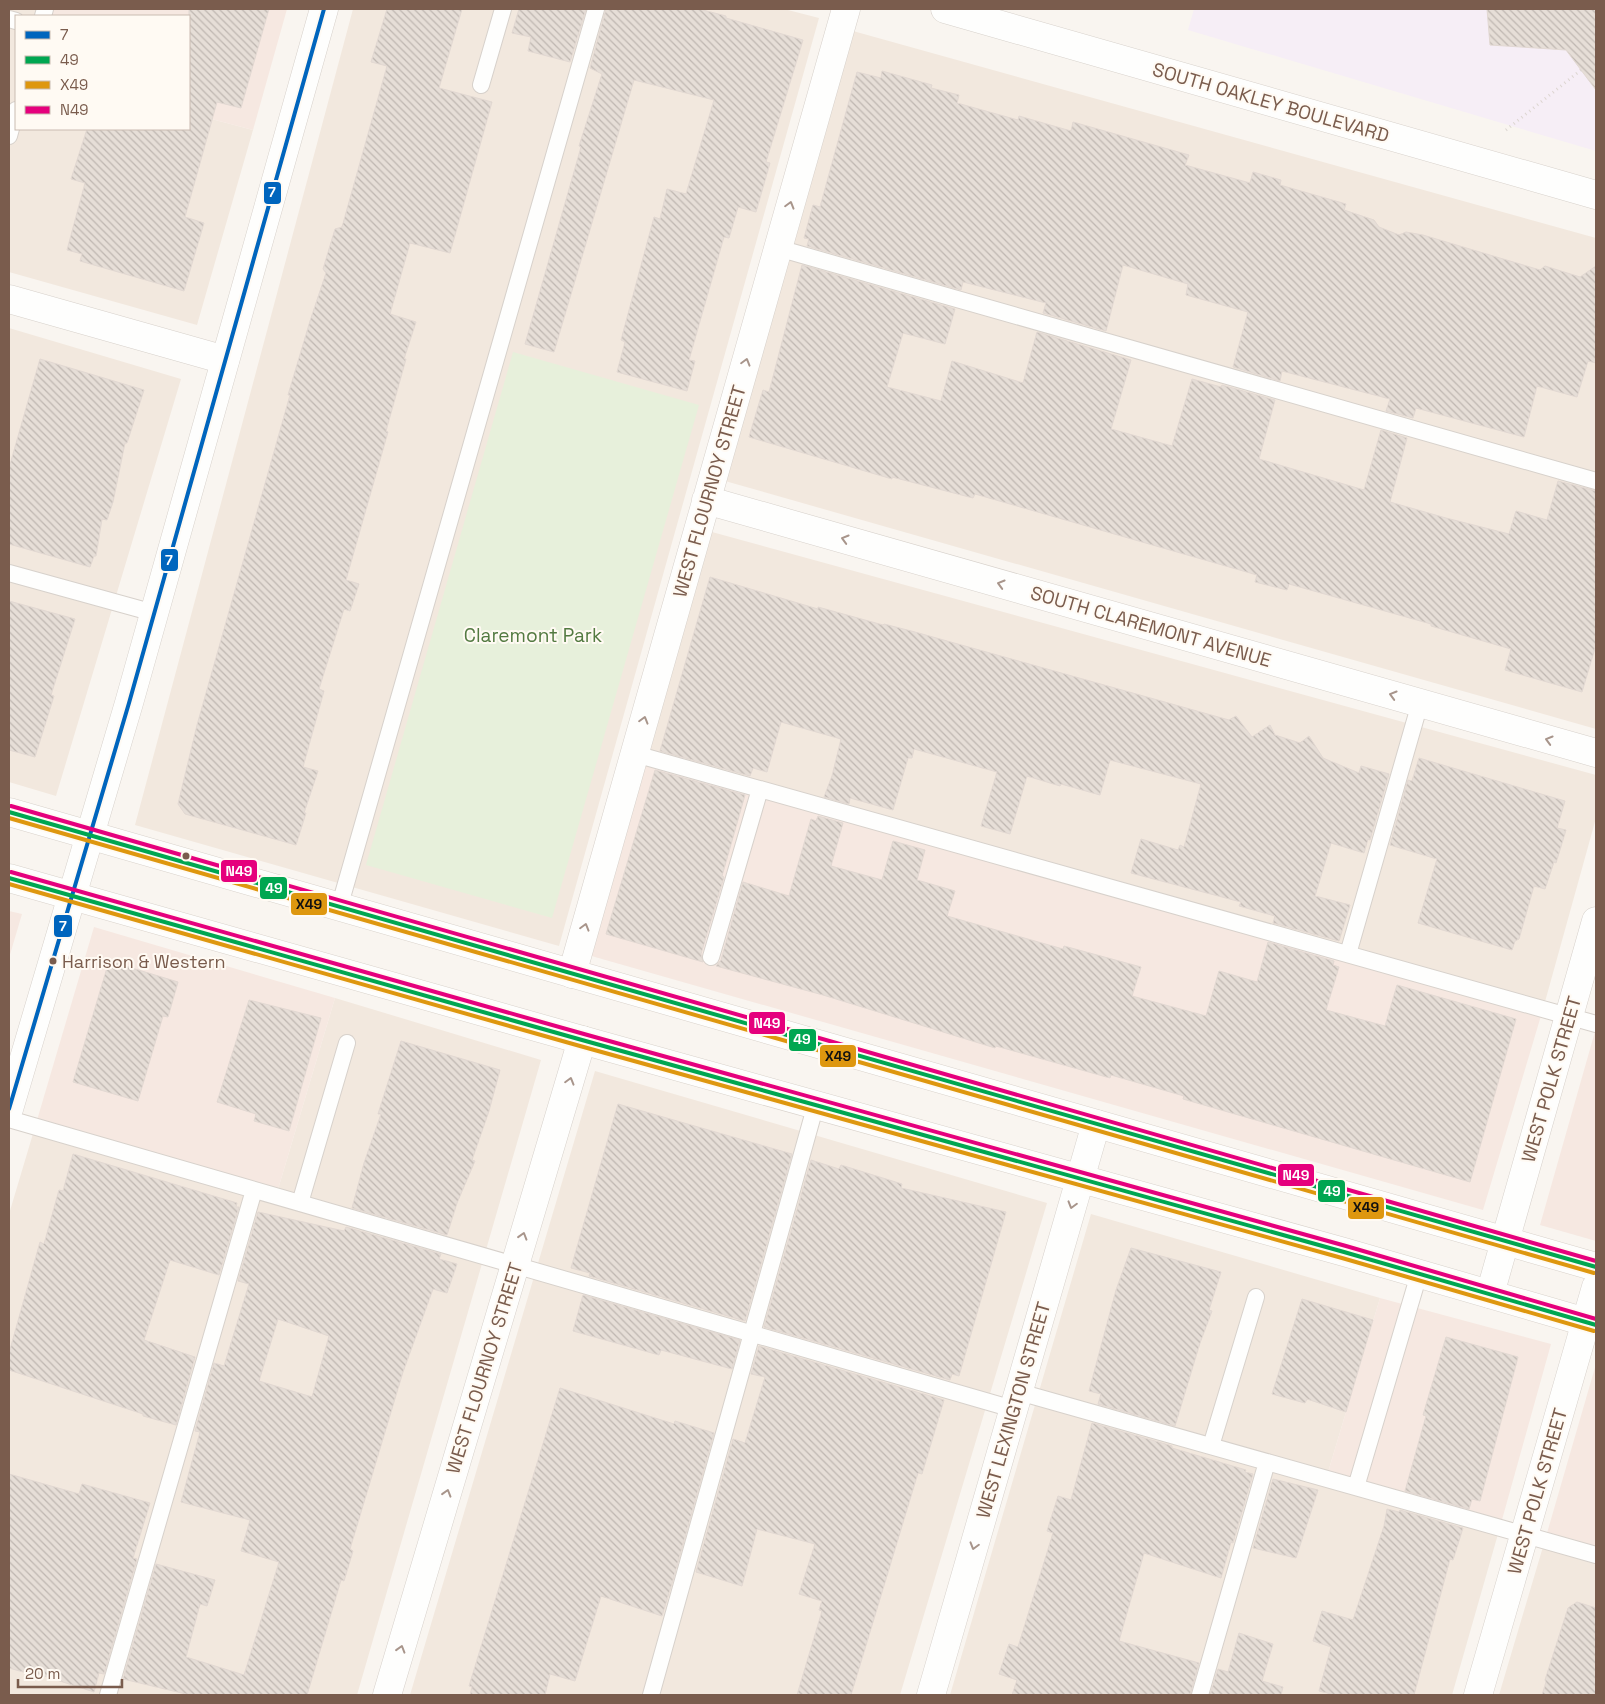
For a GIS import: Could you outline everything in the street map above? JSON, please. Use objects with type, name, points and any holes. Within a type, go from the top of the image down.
[{"type":"street","points":[[9,1109],[154,613],[324,9]]},
{"type":"street","name":"WEST FLOURNOY STREET","points":[[572,974],[846,9]]},
{"type":"street","name":"SOUTH OAKLEY BOULEVARD","points":[[945,9],[1596,195]]},
{"type":"street","points":[[9,299],[225,360]]},
{"type":"street","name":"SOUTH CLAREMONT AVENUE","points":[[706,500],[1596,753]]},
{"type":"street","points":[[9,812],[1596,1267]]},
{"type":"street","points":[[9,878],[1080,1178],[1591,1324]]},
{"type":"street","name":"WEST POLK STREET","points":[[1490,1294],[1596,921]]},
{"type":"street","name":"WEST FLOURNOY STREET","points":[[387,1695],[582,1040]]},
{"type":"street","name":"WEST LEXINGTON STREET","points":[[931,1695],[1096,1124]]},
{"type":"street","name":"WEST POLK STREET","points":[[1478,1695],[1525,1534],[1591,1324],[1596,1287]]},
{"type":"lane","points":[[481,85],[503,9]]},
{"type":"lane","points":[[339,908],[596,9]]},
{"type":"lane","points":[[9,136],[15,114]]},
{"type":"lane","points":[[778,248],[1596,481]]},
{"type":"lane","points":[[9,573],[154,613]]},
{"type":"lane","points":[[1348,954],[1420,703]]},
{"type":"lane","points":[[634,754],[1596,1024]]},
{"type":"lane","points":[[711,957],[760,789]]},
{"type":"lane","points":[[300,1203],[348,1043]]},
{"type":"lane","points":[[651,1695],[816,1104]]},
{"type":"lane","points":[[9,1119],[753,1334],[1016,1400],[1211,1446],[1596,1555]]},
{"type":"lane","points":[[108,1695],[254,1190]]},
{"type":"lane","points":[[1356,1487],[1418,1274]]},
{"type":"lane","points":[[1211,1446],[1256,1297]]},
{"type":"lane","points":[[1200,1695],[1267,1462]]},
{"type":"path","points":[[1506,130],[1581,70]]},
{"type":"shaded area","points":[[9,9],[45,9],[43,15],[15,15],[15,130],[190,130],[190,113],[253,130],[197,325],[9,272]]},
{"type":"shaded area","points":[[45,9],[287,9],[253,130],[190,113],[190,15],[43,15]]},
{"type":"shaded area","points":[[353,9],[784,9],[819,18],[559,946],[135,825]]},
{"type":"shaded area","points":[[1194,9],[1596,9],[1596,151],[1188,30]]},
{"type":"shaded area","points":[[853,31],[1596,238],[1596,729],[725,481]]},
{"type":"shaded area","points":[[9,328],[181,379],[56,796],[9,782]]},
{"type":"shaded area","points":[[712,532],[1596,775],[1596,818],[1543,1009],[647,757]]},
{"type":"shaded area","points":[[647,757],[1543,1009],[1483,1210],[588,955]]},
{"type":"shaded area","points":[[9,911],[22,914],[9,958]]},
{"type":"shaded area","points":[[94,927],[335,998],[276,1196],[35,1127]]},
{"type":"shaded area","points":[[335,998],[541,1060],[357,1695],[9,1695],[9,1214],[35,1127],[276,1196]]},
{"type":"shaded area","points":[[1596,1028],[1596,1241],[1540,1225]]},
{"type":"shaded area","points":[[595,1071],[1047,1203],[900,1695],[410,1695]]},
{"type":"shaded area","points":[[1091,1214],[1380,1298],[1326,1479],[1500,1527],[1452,1695],[950,1695]]},
{"type":"shaded area","points":[[1380,1298],[1551,1344],[1500,1527],[1326,1479]]},
{"type":"shaded area","points":[[1596,1364],[1596,1555],[1545,1540]]},
{"type":"shaded area","points":[[1545,1540],[1596,1555],[1596,1695],[1499,1695]]},
{"type":"green space","name":"Claremont Park","points":[[513,352],[699,405],[552,918],[366,865]]},
{"type":"building","points":[[189,9],[269,9],[241,108],[217,102],[185,217],[204,223],[184,291],[80,261],[82,254],[67,250],[85,183],[71,179],[87,130],[190,130]]},
{"type":"building","points":[[387,9],[462,9],[439,88],[492,102],[450,253],[410,243],[390,314],[416,322],[404,359],[406,359],[386,431],[388,432],[346,580],[359,584],[350,611],[344,609],[319,689],[324,691],[303,767],[318,771],[296,845],[185,814],[178,804],[197,725],[290,395],[288,395],[326,273],[323,269],[335,229],[342,227],[387,66],[371,62]]},
{"type":"building","points":[[519,9],[586,9],[570,62],[528,51],[531,37],[512,33]]},
{"type":"building","points":[[606,9],[699,9],[803,40],[766,162],[770,163],[756,212],[738,207],[729,238],[724,237],[689,360],[695,361],[687,391],[617,372],[625,342],[621,340],[654,217],[660,219],[667,189],[686,194],[714,100],[634,80],[554,352],[525,344],[581,147],[579,146],[602,74],[590,68]]},
{"type":"building","points":[[1487,9],[1596,9],[1596,90],[1566,50],[1490,45]]},
{"type":"building","points":[[882,71],[932,85],[931,88],[959,95],[957,103],[1018,120],[1019,116],[1071,131],[1073,122],[1189,155],[1185,165],[1250,183],[1253,172],[1281,180],[1280,185],[1346,204],[1344,210],[1374,220],[1379,227],[1399,235],[1406,232],[1423,235],[1540,270],[1545,266],[1580,277],[1596,266],[1596,363],[1588,361],[1577,397],[1537,386],[1524,437],[1416,408],[1413,418],[1386,411],[1390,399],[1282,371],[1280,381],[1233,367],[1248,312],[1186,295],[1188,284],[1123,265],[1106,331],[1043,313],[1046,303],[963,282],[961,290],[807,246],[809,239],[804,238],[813,205],[820,207],[857,72],[881,78]]},
{"type":"building","points":[[802,265],[955,309],[945,344],[903,333],[887,387],[941,401],[952,361],[1023,383],[1037,332],[1131,360],[1111,429],[1172,446],[1192,379],[1221,387],[1222,385],[1275,400],[1259,459],[1364,490],[1381,430],[1407,438],[1390,502],[1446,518],[1509,534],[1516,511],[1547,520],[1558,481],[1596,491],[1596,645],[1582,692],[1505,670],[1511,649],[1431,626],[1431,624],[1289,584],[1287,590],[1255,582],[1257,575],[975,494],[973,498],[892,477],[892,479],[749,437],[763,390],[769,392]]},
{"type":"building","points":[[40,359],[144,390],[127,443],[125,443],[113,502],[107,520],[102,519],[96,556],[94,556],[90,567],[9,544],[9,468]]},
{"type":"building","points":[[710,577],[818,609],[818,607],[915,632],[1229,720],[1236,716],[1252,737],[1270,725],[1275,735],[1300,743],[1309,736],[1323,758],[1359,773],[1361,766],[1389,774],[1370,840],[1368,839],[1364,853],[1331,843],[1315,896],[1350,905],[1339,941],[1273,923],[1275,916],[1239,906],[1241,902],[1131,873],[1141,839],[1178,850],[1180,845],[1184,847],[1201,784],[1110,760],[1100,795],[1027,776],[1010,834],[981,826],[997,772],[914,749],[912,758],[908,758],[893,810],[850,798],[849,804],[824,797],[832,776],[841,739],[781,722],[767,772],[753,768],[750,776],[660,751]]},
{"type":"building","points":[[9,601],[75,619],[51,695],[54,696],[35,757],[9,750]]},
{"type":"building","points":[[1419,758],[1565,801],[1557,828],[1566,830],[1556,863],[1554,862],[1545,889],[1534,886],[1519,939],[1515,941],[1512,950],[1418,923],[1437,859],[1390,845],[1408,780],[1412,781]]},
{"type":"building","points":[[655,770],[745,795],[722,876],[724,877],[701,954],[703,962],[606,934]]},
{"type":"building","points":[[818,816],[843,823],[831,866],[882,880],[893,841],[925,850],[917,880],[955,891],[947,916],[1063,949],[1064,946],[1141,967],[1132,996],[1206,1016],[1219,971],[1257,982],[1268,942],[1334,961],[1333,965],[1339,967],[1326,1010],[1385,1026],[1397,985],[1516,1019],[1470,1182],[1183,1099],[1184,1096],[1111,1075],[1110,1078],[996,1046],[995,1048],[823,995],[716,966],[721,960],[743,882],[789,896],[811,819],[816,821]]},
{"type":"building","points":[[109,961],[178,982],[168,1017],[163,1016],[138,1101],[73,1082]]},
{"type":"building","points":[[249,1000],[321,1018],[289,1131],[254,1121],[256,1114],[217,1102]]},
{"type":"building","points":[[401,1041],[500,1070],[489,1111],[472,1160],[475,1161],[457,1203],[447,1235],[352,1208],[364,1163],[381,1114],[378,1114]]},
{"type":"building","points":[[618,1104],[792,1154],[745,1321],[589,1276],[590,1273],[571,1268]]},
{"type":"building","points":[[73,1154],[237,1203],[236,1207],[239,1207],[219,1275],[170,1260],[144,1340],[195,1357],[176,1425],[143,1416],[143,1414],[9,1370],[9,1353],[40,1242],[44,1244],[59,1190],[63,1191]]},
{"type":"building","points":[[811,1160],[839,1169],[841,1165],[902,1184],[901,1188],[1006,1212],[959,1376],[952,1374],[950,1380],[764,1327]]},
{"type":"building","points":[[258,1212],[344,1231],[346,1227],[441,1254],[439,1259],[457,1264],[447,1293],[433,1289],[403,1372],[350,1549],[353,1551],[344,1581],[341,1580],[307,1695],[190,1695],[123,1679],[156,1564],[215,1580],[207,1606],[200,1604],[186,1657],[244,1675],[279,1562],[241,1551],[250,1520],[181,1502],[200,1432],[195,1431],[214,1363],[224,1366],[249,1284],[238,1281]],"holes":[[[278,1319],[329,1336],[312,1397],[259,1381]]]},
{"type":"building","points":[[1131,1248],[1221,1272],[1209,1310],[1212,1311],[1200,1343],[1175,1426],[1098,1404],[1101,1394],[1089,1391],[1116,1290]]},
{"type":"building","points":[[583,1295],[740,1340],[732,1369],[661,1350],[659,1355],[573,1331]]},
{"type":"building","points":[[1302,1299],[1373,1320],[1346,1412],[1307,1399],[1305,1403],[1272,1394]]},
{"type":"building","points":[[1446,1337],[1518,1357],[1480,1501],[1472,1499],[1469,1509],[1405,1491],[1426,1416],[1423,1415]]},
{"type":"building","points":[[759,1346],[944,1400],[922,1474],[918,1473],[851,1695],[797,1695],[822,1611],[819,1610],[822,1601],[799,1594],[815,1544],[757,1529],[742,1586],[696,1572],[733,1439],[745,1443],[765,1377],[751,1374]]},
{"type":"building","points":[[560,1388],[674,1424],[675,1421],[714,1433],[673,1580],[662,1616],[601,1596],[575,1681],[550,1674],[545,1695],[470,1695],[472,1687],[469,1686]]},
{"type":"building","points":[[1092,1423],[1169,1445],[1172,1448],[1246,1470],[1245,1472],[1253,1474],[1221,1578],[1144,1553],[1119,1641],[1199,1663],[1190,1695],[1012,1695],[1017,1680],[999,1674],[1009,1644],[1018,1647],[1053,1533],[1047,1531],[1058,1496],[1071,1500]]},
{"type":"building","points":[[9,1474],[79,1494],[82,1484],[150,1503],[133,1558],[137,1559],[104,1674],[99,1673],[94,1692],[35,1673],[34,1675],[9,1668]]},
{"type":"building","points":[[1273,1479],[1318,1490],[1296,1558],[1253,1548]]},
{"type":"building","points":[[1387,1509],[1399,1512],[1400,1510],[1463,1528],[1453,1560],[1450,1559],[1414,1695],[1335,1695],[1319,1691],[1331,1647],[1313,1641],[1322,1611],[1353,1620],[1384,1526]]},
{"type":"building","points":[[1577,1602],[1596,1608],[1596,1695],[1542,1695],[1568,1608]]},
{"type":"building","points":[[1239,1633],[1273,1644],[1262,1681],[1283,1687],[1281,1695],[1210,1695],[1218,1669],[1228,1672]]},
{"type":"transit line","name":"7","points":[[9,1109],[129,703],[324,9]]},
{"type":"transit line","name":"N49","points":[[11,806],[1596,1261]]},
{"type":"transit line","name":"49","points":[[9,812],[1596,1267]]},
{"type":"transit line","name":"X49","points":[[9,818],[1594,1273]]},
{"type":"transit line","name":"N49","points":[[11,872],[1346,1246],[1596,1319]]},
{"type":"transit line","name":"49","points":[[9,878],[1344,1252],[1596,1325]]},
{"type":"transit line","name":"X49","points":[[9,884],[580,1046],[1342,1258],[1594,1331]]},
{"type":"place","name":"Harrison & Western","points":[[53,961]]}]
